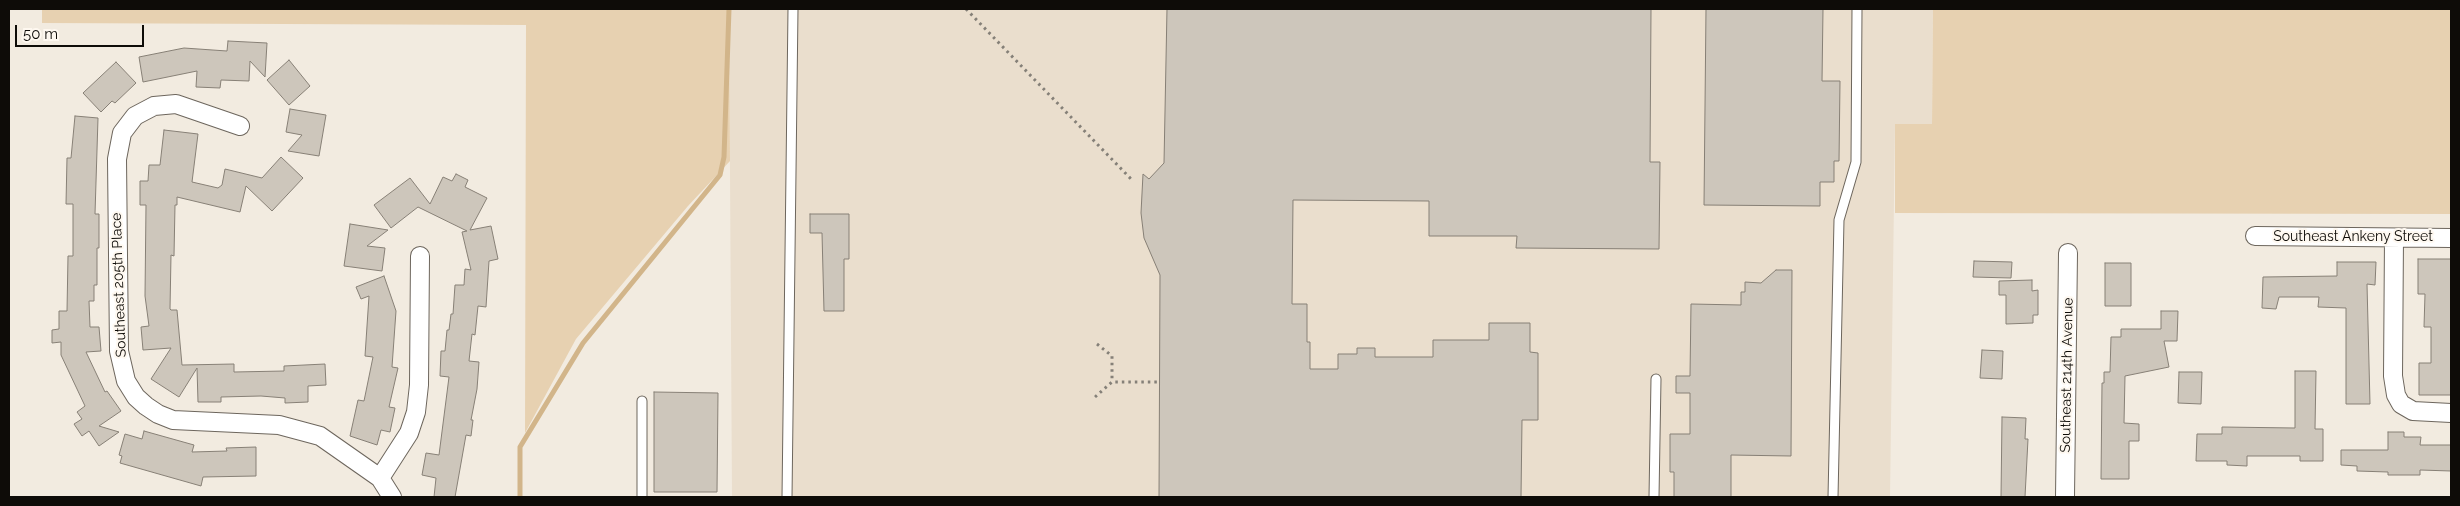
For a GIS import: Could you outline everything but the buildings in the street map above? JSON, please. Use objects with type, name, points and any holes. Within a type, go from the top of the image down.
[{"type":"street","name":"Southeast 205th Place","points":[[240,126],[176,104],[154,106],[135,116],[122,133],[117,159],[119,351],[126,381],[136,397],[158,414],[173,420],[279,425],[320,436],[380,478],[392,497]]},
{"type":"street","name":"Southeast Ankeny Street","points":[[2255,236],[2451,238]]},
{"type":"street","points":[[2394,238],[2393,376],[2396,394],[2401,404],[2413,411],[2451,413]]},
{"type":"street","name":"Southeast 214th Avenue","points":[[2065,497],[2068,253]]},
{"type":"street","points":[[380,478],[409,433],[416,412],[419,385],[420,256]]},
{"type":"lane","points":[[787,497],[793,9]]},
{"type":"lane","points":[[1833,497],[1839,220],[1856,162],[1857,9]]},
{"type":"lane","points":[[1654,497],[1656,379]]},
{"type":"lane","points":[[642,401],[642,497]]},
{"type":"path","points":[[966,9],[1133,181]]},
{"type":"path","points":[[1097,344],[1112,356],[1112,382]]},
{"type":"path","points":[[1095,397],[1112,382],[1159,382]]},
{"type":"shaded area","points":[[42,9],[729,9],[730,161],[688,206],[576,339],[525,433],[526,25],[42,23]]},
{"type":"shaded area","points":[[729,9],[1933,9],[1932,125],[1895,125],[1890,497],[732,497]]},
{"type":"shaded area","points":[[1933,9],[2451,9],[2451,214],[1895,213],[1895,124],[1932,124]]},
{"type":"waterway","points":[[520,497],[520,447],[583,343],[720,175],[724,157],[729,9]]}]
